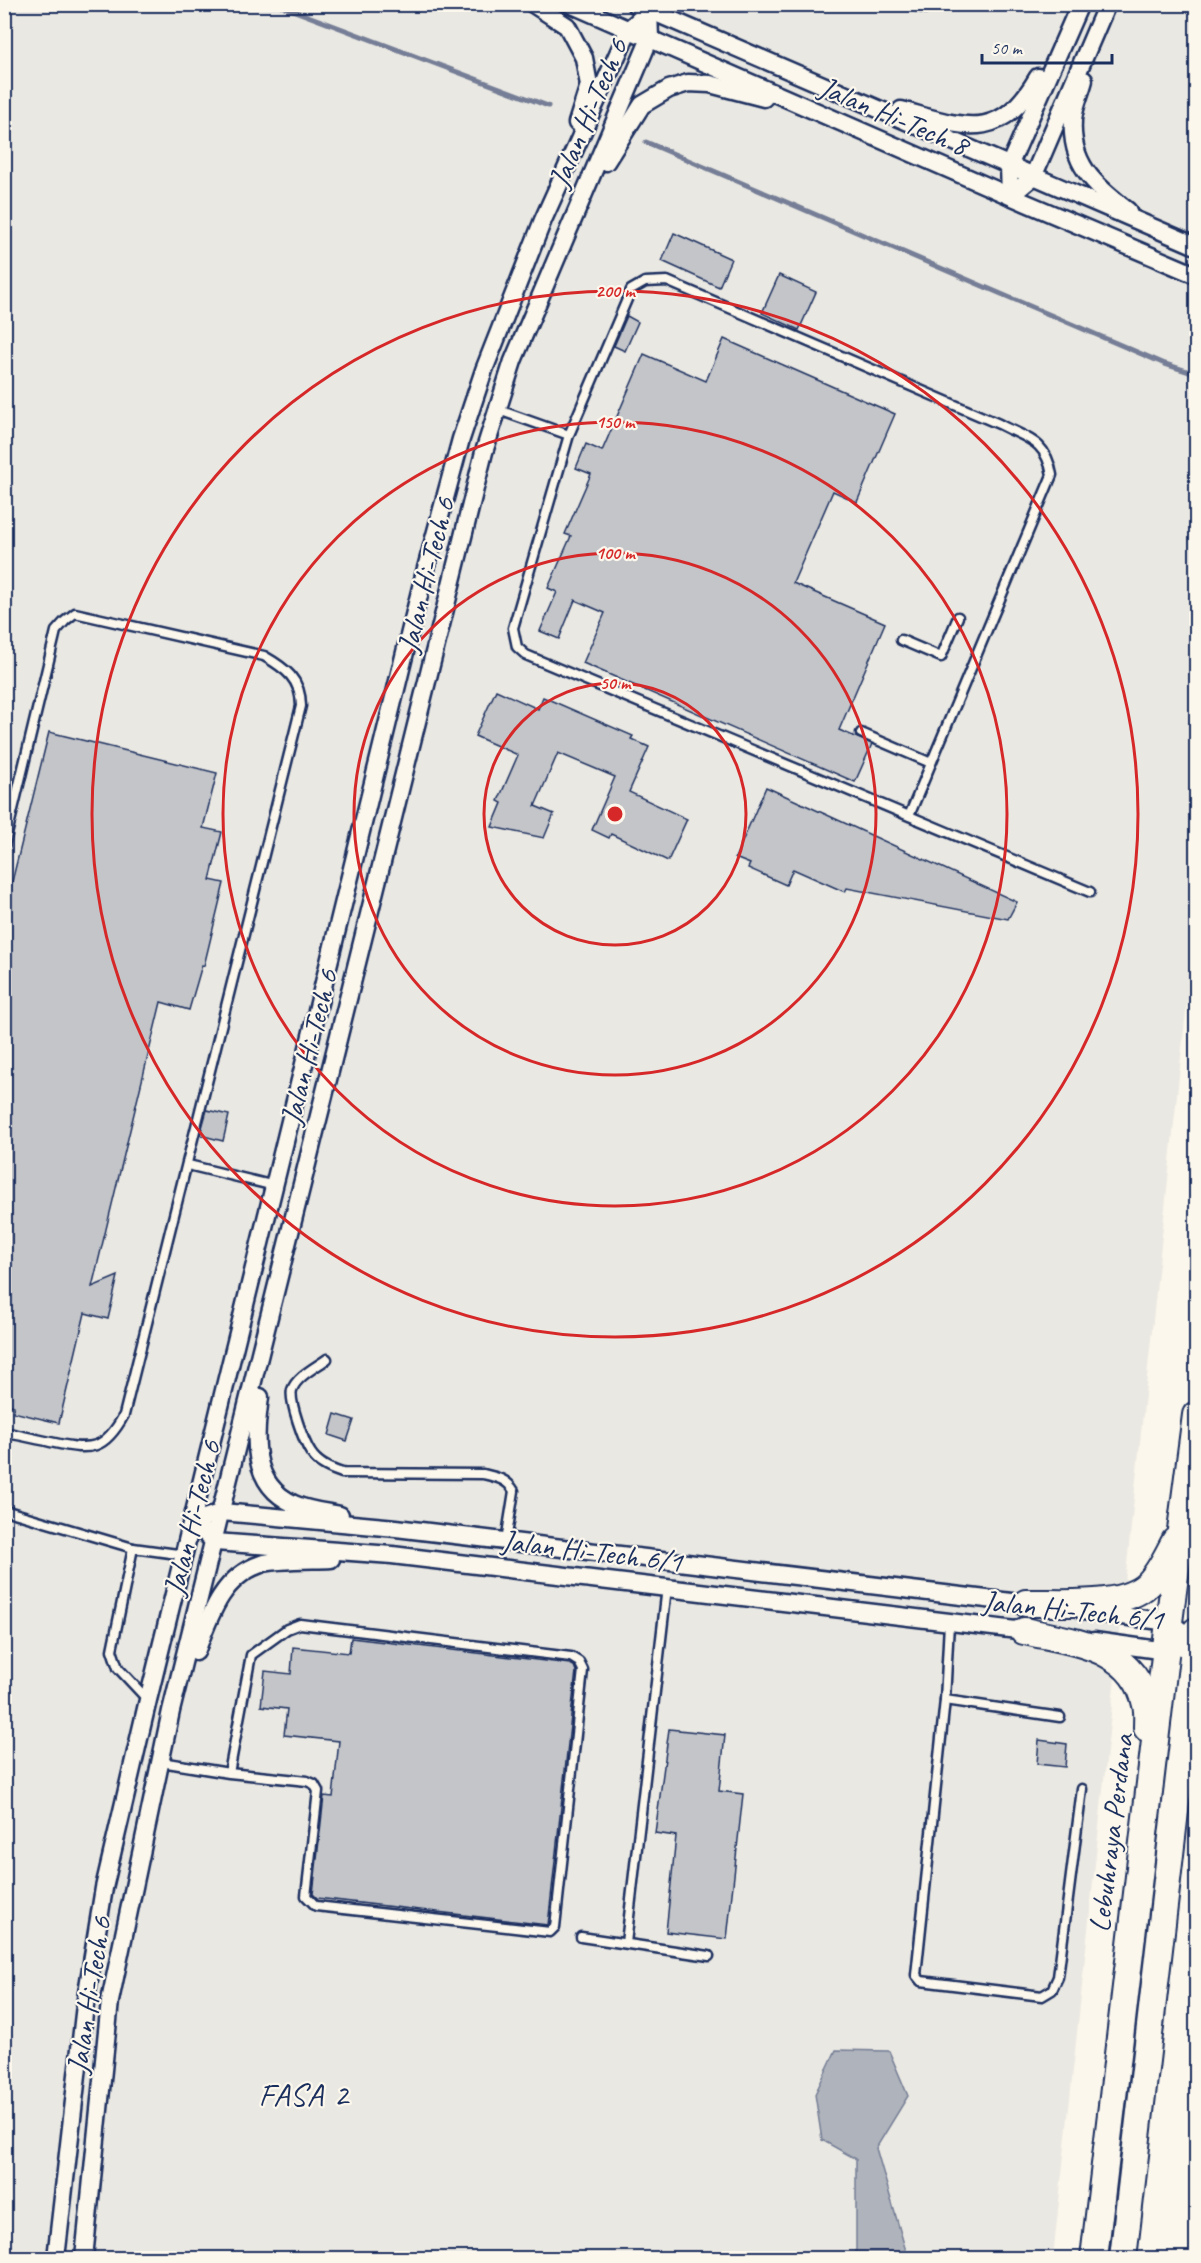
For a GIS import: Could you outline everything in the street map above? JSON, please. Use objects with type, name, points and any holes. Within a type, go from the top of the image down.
[{"type":"main road","name":"Lebuhraya Perdana","points":[[1094,2259],[1169,1623],[1197,1415]]},
{"type":"main road","points":[[1026,1603],[1111,1600],[1131,1595],[1147,1585],[1161,1566],[1183,1527]]},
{"type":"main road","points":[[1024,1631],[1098,1648],[1121,1661],[1139,1684],[1146,1706],[1148,1803]]},
{"type":"main road","name":"Lebuhraya Perdana","points":[[1123,2259],[1196,1636]]},
{"type":"street","points":[[533,4],[567,26],[584,57],[589,86],[557,190]]},
{"type":"street","name":"Jalan Hi-Tech 8","points":[[570,4],[1197,275]]},
{"type":"street","points":[[845,95],[958,125],[974,126],[993,121],[1009,113],[1025,99],[1080,5]]},
{"type":"street","points":[[1010,196],[1009,166],[1080,5]]},
{"type":"street","name":"Jalan Hi-Tech 6","points":[[56,2259],[87,1993],[104,1888],[422,583],[461,439],[484,370],[557,190],[629,29],[642,8]]},
{"type":"street","name":"Jalan Hi-Tech 6","points":[[84,2259],[110,2001],[171,1711],[215,1542],[484,452],[513,361],[650,38],[642,8]]},
{"type":"street","name":"Jalan Hi-Tech 8","points":[[642,8],[1197,246]]},
{"type":"street","points":[[1010,196],[1033,177],[1105,10]]},
{"type":"street","points":[[1105,10],[1073,119],[1075,150],[1096,186],[1145,224]]},
{"type":"street","points":[[579,203],[642,105],[669,89],[688,83],[710,84],[814,111]]},
{"type":"street","points":[[267,1330],[256,1434],[257,1459],[265,1478],[279,1494],[294,1504],[396,1528]]},
{"type":"street","name":"Jalan Hi-Tech 6/1","points":[[192,1522],[222,1512],[396,1528],[1026,1603],[1169,1623],[1196,1636]]},
{"type":"street","points":[[192,1522],[215,1542]]},
{"type":"street","name":"Jalan Hi-Tech 6/1","points":[[215,1542],[392,1555],[1024,1631],[1166,1652],[1196,1636]]},
{"type":"street","points":[[171,1711],[216,1601],[237,1578],[261,1564],[392,1555]]},
{"type":"lane","points":[[908,4],[925,8],[934,4]]},
{"type":"lane","points":[[909,816],[1052,475],[1049,460],[1040,445],[999,424],[667,281],[645,282],[631,290],[569,435],[513,628],[517,647],[526,655],[909,816],[1090,892]]},
{"type":"lane","points":[[496,409],[569,435]]},
{"type":"lane","points":[[4,847],[56,631],[75,613],[264,656],[285,668],[294,680],[301,695],[300,706],[188,1165],[124,1415],[115,1431],[99,1445],[81,1449],[4,1432]]},
{"type":"lane","points":[[901,640],[941,657],[958,617]]},
{"type":"lane","points":[[861,734],[931,763]]},
{"type":"lane","points":[[188,1165],[276,1186]]},
{"type":"lane","points":[[327,1359],[298,1380],[292,1390],[292,1403],[311,1453],[324,1466],[342,1473],[483,1474],[502,1479],[510,1483],[514,1491],[506,1541]]},
{"type":"lane","points":[[4,1510],[133,1548],[185,1555]]},
{"type":"lane","points":[[133,1548],[112,1650],[118,1668],[148,1700]]},
{"type":"lane","points":[[626,1943],[667,1587]]},
{"type":"lane","points":[[949,1623],[945,1700],[916,1975],[921,1982],[1042,1996],[1052,1990],[1058,1977],[1082,1789]]},
{"type":"lane","points":[[161,1762],[229,1773],[307,1781],[314,1784],[318,1791],[306,1896],[316,1906],[550,1932],[555,1927],[583,1670],[579,1662],[571,1657],[300,1624],[287,1629],[251,1655],[229,1773]]},
{"type":"lane","points":[[945,1700],[1060,1717]]},
{"type":"lane","points":[[581,1937],[709,1956]]},
{"type":"shaded area","points":[[5,5],[1196,5],[1196,946],[1186,1011],[1053,2258],[5,2258]]},
{"type":"shaded area","points":[[836,2050],[889,2051],[908,2096],[876,2148],[908,2258],[856,2258],[856,2159],[822,2140],[815,2094]]},
{"type":"building","points":[[674,233],[731,259],[719,287],[662,261]]},
{"type":"building","points":[[779,275],[816,292],[799,330],[762,313]]},
{"type":"building","points":[[627,316],[638,322],[625,351],[614,346]]},
{"type":"building","points":[[724,339],[895,414],[857,502],[833,491],[793,583],[885,623],[839,730],[872,744],[855,782],[583,663],[605,613],[575,600],[559,639],[540,631],[557,592],[548,588],[571,536],[565,534],[591,474],[576,468],[586,444],[602,451],[644,354],[706,381]]},
{"type":"building","points":[[496,690],[538,709],[543,697],[633,736],[631,739],[649,747],[629,792],[687,819],[668,861],[611,834],[609,838],[592,830],[615,777],[558,753],[535,806],[554,814],[544,838],[492,827],[502,803],[498,801],[518,755],[475,736]]},
{"type":"building","points":[[49,732],[217,773],[203,828],[222,832],[210,880],[224,883],[204,966],[202,965],[189,1010],[161,1002],[92,1287],[118,1276],[108,1319],[85,1313],[59,1423],[13,1412],[14,1406],[4,1403],[4,914]]},
{"type":"building","points":[[766,787],[1017,902],[1008,919],[847,888],[845,892],[793,869],[786,885],[748,868],[750,864],[735,858]]},
{"type":"building","points":[[207,1110],[229,1115],[223,1141],[200,1135]]},
{"type":"building","points":[[335,1414],[354,1420],[347,1441],[329,1435]]},
{"type":"building","points":[[351,1638],[574,1666],[576,1671],[548,1925],[317,1898],[313,1894],[324,1796],[333,1797],[339,1741],[284,1735],[287,1709],[261,1706],[265,1671],[291,1674],[293,1647],[349,1653]]},
{"type":"building","points":[[669,1729],[725,1735],[719,1791],[743,1794],[727,1939],[666,1932],[676,1836],[655,1833]]},
{"type":"building","points":[[1039,1740],[1067,1744],[1065,1767],[1037,1764]]},
{"type":"waterway","points":[[276,4],[548,106]]},
{"type":"waterway","points":[[646,142],[1165,364],[1196,374]]},
{"type":"district","name":"FASA 2","points":[[304,2094]]}]
